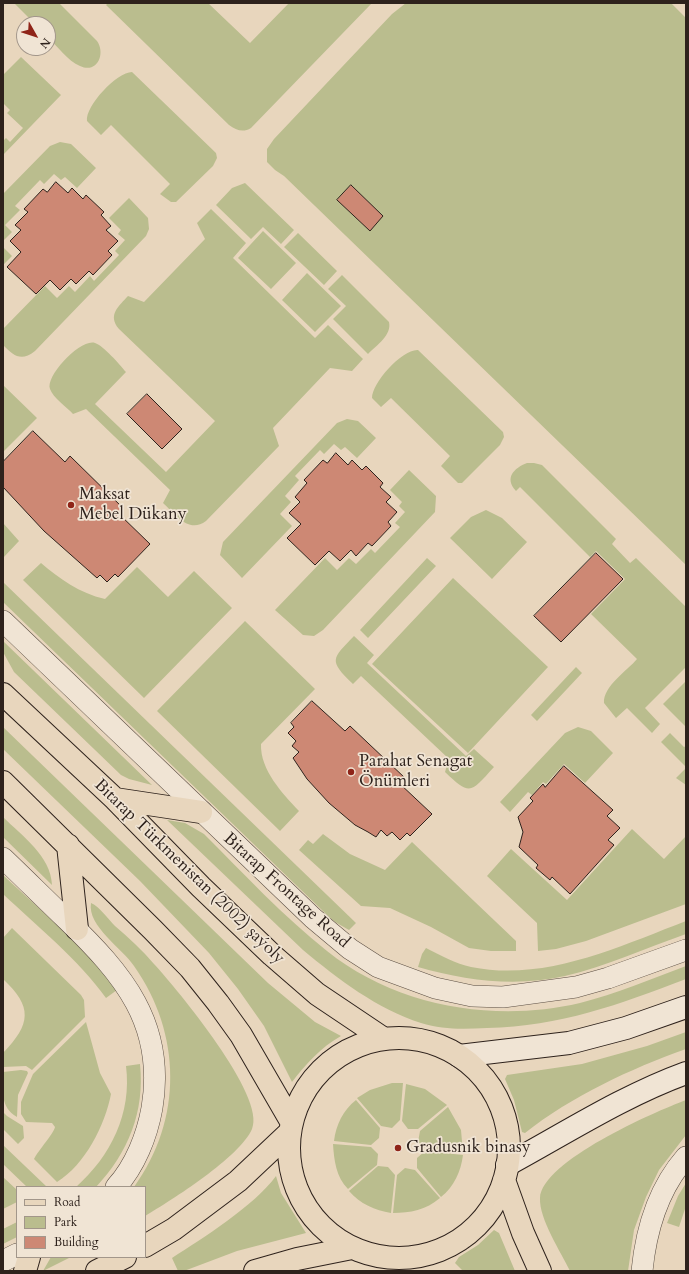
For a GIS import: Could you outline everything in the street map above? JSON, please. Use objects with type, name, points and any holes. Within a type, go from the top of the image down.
[{"type":"main road","name":"Bitarap Türkmenistan (2002) şaýoly","points":[[3,694],[115,799],[201,887],[272,955],[317,994],[384,1039]]},
{"type":"main road","points":[[3,782],[154,930],[190,968],[218,1002],[241,1035],[291,1128]]},
{"type":"main road","points":[[115,799],[201,812]]},
{"type":"main road","points":[[68,845],[77,929]]},
{"type":"main road","points":[[459,1056],[576,1042],[626,1028],[686,1006]]},
{"type":"main road","points":[[384,1039],[416,1040],[431,1043],[459,1056],[483,1077],[499,1103],[508,1133],[506,1172],[498,1195],[481,1221],[457,1241],[428,1254],[397,1258],[366,1254],[352,1248],[326,1231],[306,1207],[298,1193],[290,1163],[291,1128],[299,1102],[307,1088],[328,1065],[354,1048],[384,1039]]},
{"type":"main road","points":[[506,1172],[618,1103],[686,1073]]},
{"type":"main road","points":[[146,1245],[174,1229],[238,1181],[291,1128]]},
{"type":"main road","points":[[506,1172],[523,1233],[540,1271]]},
{"type":"main road","points":[[255,1271],[297,1259],[352,1248]]},
{"type":"main road","points":[[25,1271],[29,1258]]},
{"type":"main road","points":[[97,1271],[123,1258]]},
{"type":"main road","points":[[397,1258],[418,1271]]},
{"type":"street","name":"Bitarap Frontage Road","points":[[3,621],[313,918],[350,949],[378,966],[435,988],[472,996],[503,997],[576,987],[608,978],[686,950]]},
{"type":"street","points":[[3,858],[77,929],[115,969],[139,1008],[153,1050],[154,1092],[146,1130],[138,1153],[117,1186]]},
{"type":"street","points":[[642,1271],[648,1230],[655,1209],[666,1187],[686,1157]]},
{"type":"street","points":[[3,1261],[16,1254]]},
{"type":"green space","points":[[14,3],[59,3],[97,41],[101,52],[98,61],[91,67],[86,68],[80,66],[67,57],[56,45],[56,16],[27,16]]},
{"type":"green space","points":[[108,3],[208,3],[250,43],[289,3],[372,3],[251,128],[242,131],[229,125],[106,5]]},
{"type":"green space","points":[[406,3],[671,3],[686,18],[686,565],[284,176],[267,162],[267,149],[274,139],[392,14]]},
{"type":"green space","points":[[21,57],[61,95],[3,155],[3,141],[6,138],[10,142],[23,128],[7,113],[10,110],[3,103],[3,75]]},
{"type":"green space","points":[[132,72],[216,153],[217,158],[213,166],[176,202],[171,202],[160,194],[170,184],[111,125],[101,135],[87,121],[91,107],[103,91],[118,78],[126,73]]},
{"type":"green space","points":[[60,142],[71,144],[96,168],[77,188],[65,177],[61,180],[54,174],[44,184],[40,180],[15,206],[20,210],[5,225],[12,232],[3,241],[3,194],[50,146]]},
{"type":"green space","points":[[245,183],[294,230],[281,244],[263,227],[251,239],[216,205],[232,188]]},
{"type":"green space","points":[[129,198],[148,218],[149,229],[146,236],[35,351],[22,357],[14,355],[3,345],[3,329],[45,286],[57,298],[69,286],[75,292],[90,276],[94,281],[119,255],[115,251],[125,240],[118,234],[121,230],[109,218]]},
{"type":"green space","points":[[211,209],[246,243],[233,258],[315,338],[328,325],[363,359],[352,371],[330,368],[273,428],[279,446],[206,521],[194,525],[183,521],[163,503],[170,490],[86,409],[73,414],[54,396],[50,389],[50,383],[58,367],[81,346],[89,343],[95,343],[103,348],[126,372],[95,404],[166,472],[215,421],[119,329],[114,319],[114,315],[118,307],[128,296],[144,302],[205,239],[197,223]]},
{"type":"green space","points":[[263,231],[296,263],[271,289],[238,258]]},
{"type":"green space","points":[[298,233],[337,271],[324,285],[284,247]]},
{"type":"green space","points":[[3,247],[12,256],[3,265]]},
{"type":"green space","points":[[307,273],[341,306],[315,332],[282,300]]},
{"type":"green space","points":[[342,275],[389,322],[386,335],[368,354],[333,319],[346,306],[328,289]]},
{"type":"green space","points":[[418,350],[503,432],[504,437],[500,445],[462,483],[458,483],[441,466],[450,456],[391,398],[381,407],[372,398],[377,384],[389,368],[404,355],[411,351]]},
{"type":"green space","points":[[3,385],[37,418],[3,452]]},
{"type":"green space","points":[[347,419],[358,421],[376,438],[357,458],[345,447],[341,450],[334,444],[324,454],[320,450],[295,476],[299,480],[285,496],[291,502],[280,514],[292,526],[242,578],[220,555],[223,542],[337,423]]},
{"type":"green space","points":[[527,463],[542,465],[616,539],[612,544],[630,563],[636,558],[686,607],[686,667],[645,708],[660,724],[652,733],[627,708],[616,718],[604,703],[607,691],[611,685],[637,659],[591,614],[625,579],[596,551],[590,557],[520,487],[516,491],[511,482],[512,474],[522,465]]},
{"type":"green space","points":[[409,470],[436,496],[435,512],[323,630],[314,636],[303,635],[275,610],[325,558],[337,570],[349,558],[356,564],[371,549],[375,553],[400,527],[395,523],[405,512],[399,506],[402,502],[390,490]]},
{"type":"green space","points":[[486,510],[502,518],[527,542],[492,579],[450,538],[471,517]]},
{"type":"green space","points":[[3,523],[19,541],[3,558]]},
{"type":"green space","points":[[427,558],[436,566],[368,638],[360,630]]},
{"type":"green space","points":[[41,563],[70,585],[105,599],[137,567],[168,597],[194,571],[232,608],[144,698],[23,580]]},
{"type":"green space","points":[[453,578],[548,667],[468,753],[372,664]]},
{"type":"green space","points":[[3,582],[356,923],[349,930],[335,922],[326,914],[3,602]]},
{"type":"green space","points":[[245,621],[315,689],[261,744],[264,763],[268,772],[286,797],[299,811],[280,831],[157,711]]},
{"type":"green space","points":[[354,636],[374,655],[367,663],[466,756],[474,749],[494,767],[480,782],[471,788],[466,788],[460,785],[445,772],[449,759],[361,676],[353,684],[345,676],[337,664],[337,655]]},
{"type":"green space","points":[[3,641],[152,785],[129,779],[121,775],[14,672],[3,652]]},
{"type":"green space","points":[[576,667],[582,673],[537,721],[531,715]]},
{"type":"green space","points":[[686,681],[686,727],[663,704]]},
{"type":"green space","points":[[3,727],[268,983],[315,1022],[341,1036],[314,1056],[292,1082],[264,1026],[238,989],[209,953],[140,881],[3,749]]},
{"type":"green space","points":[[578,727],[591,731],[613,753],[585,783],[564,764],[546,784],[543,782],[532,795],[528,792],[510,812],[500,802],[565,733]]},
{"type":"green space","points":[[670,733],[684,747],[686,746],[686,767],[661,742]]},
{"type":"green space","points":[[686,768],[686,785],[676,778]]},
{"type":"green space","points":[[3,817],[27,839],[41,856],[47,865],[52,885],[3,837]]},
{"type":"green space","points":[[167,820],[185,823],[204,834],[279,909],[327,951],[354,970],[384,986],[415,997],[448,1006],[481,1010],[514,1011],[548,1009],[580,1003],[620,991],[686,966],[686,979],[613,1005],[540,1023],[462,1029],[437,1027],[421,1023],[389,1010],[344,982],[316,961]]},
{"type":"green space","points":[[632,829],[664,859],[686,836],[686,904],[586,941],[556,949],[538,951],[537,923],[487,876],[511,849],[567,900]]},
{"type":"green space","points":[[323,834],[350,854],[385,870],[412,842],[516,941],[516,951],[491,951],[469,948],[431,927],[390,908],[361,906],[299,850],[308,840],[313,844]]},
{"type":"green space","points":[[3,875],[78,944],[117,990],[106,998],[83,970],[44,931],[3,894]]},
{"type":"green space","points":[[91,903],[101,910],[115,926],[145,954],[181,996],[234,1069],[246,1093],[253,1114],[252,1129],[245,1140],[234,1152],[220,1165],[188,1189],[146,1215],[146,1186],[135,1186],[150,1161],[161,1134],[168,1106],[170,1077],[168,1048],[161,1020],[150,992],[129,959],[100,929],[91,912]]},
{"type":"green space","points":[[686,921],[686,934],[596,967],[565,976],[529,981],[492,981],[454,976],[418,967],[422,954],[426,948],[454,962],[471,967],[499,970],[526,970],[554,966],[608,951]]},
{"type":"green space","points":[[12,928],[81,995],[84,1000],[85,1017],[32,1070],[26,1066],[3,1067],[3,1053],[19,1033],[25,1016],[24,1007],[20,998],[3,979],[3,938]]},
{"type":"green space","points":[[86,1022],[100,1073],[111,1094],[99,1131],[85,1155],[67,1175],[57,1182],[34,1159],[55,1127],[52,1123],[26,1122],[21,1114],[21,1102],[33,1074]]},
{"type":"green space","points":[[686,1032],[686,1049],[644,1065],[582,1095],[525,1133],[522,1132],[514,1100],[505,1079],[507,1075],[582,1064],[647,1046]]},
{"type":"green space","points":[[140,1064],[140,1099],[132,1131],[117,1160],[97,1186],[77,1186],[99,1162],[109,1147],[116,1132],[122,1117],[126,1100],[126,1066]]},
{"type":"green space","points":[[21,1070],[27,1071],[28,1073],[18,1095],[17,1117],[5,1103],[3,1092],[3,1072]]},
{"type":"green space","points":[[392,1083],[403,1083],[400,1120],[392,1128],[381,1126],[357,1098],[370,1090]]},
{"type":"green space","points":[[406,1084],[425,1089],[447,1105],[418,1129],[408,1129],[402,1121]]},
{"type":"green space","points":[[356,1100],[380,1128],[379,1138],[371,1145],[334,1141],[336,1129],[341,1118],[347,1108]]},
{"type":"green space","points":[[686,1100],[686,1135],[659,1170],[646,1197],[634,1230],[628,1271],[570,1271],[543,1216],[540,1198],[546,1184],[559,1169],[579,1154],[602,1140],[650,1115]]},
{"type":"green space","points":[[448,1107],[461,1130],[463,1153],[426,1149],[418,1142],[420,1131]]},
{"type":"green space","points":[[3,1112],[23,1126],[24,1138],[18,1144],[3,1129]]},
{"type":"green space","points":[[333,1144],[371,1147],[378,1154],[377,1165],[348,1189],[338,1174]]},
{"type":"green space","points":[[3,1145],[46,1186],[26,1186],[3,1164]]},
{"type":"green space","points":[[425,1151],[463,1155],[461,1167],[453,1184],[441,1197],[417,1168],[417,1158]]},
{"type":"green space","points":[[378,1166],[388,1167],[395,1175],[391,1213],[368,1206],[358,1200],[349,1191]]},
{"type":"green space","points":[[405,1168],[415,1170],[440,1198],[418,1210],[393,1213],[397,1175]]},
{"type":"green space","points":[[276,1176],[281,1193],[306,1233],[237,1251],[184,1271],[178,1271],[172,1258],[242,1210],[255,1199]]},
{"type":"green space","points":[[3,1177],[16,1189],[16,1202],[3,1209]]},
{"type":"green space","points":[[686,1183],[686,1206],[679,1227],[667,1223],[678,1196]]},
{"type":"green space","points":[[16,1222],[16,1238],[3,1244],[3,1229]]},
{"type":"green space","points":[[494,1230],[499,1233],[515,1271],[463,1271],[455,1263],[459,1257],[478,1245]]},
{"type":"green space","points":[[50,1258],[69,1258],[43,1271]]},
{"type":"building","points":[[56,182],[68,193],[72,188],[83,199],[86,195],[104,212],[101,215],[111,226],[106,230],[118,241],[108,251],[112,255],[93,275],[89,271],[76,284],[71,279],[60,290],[50,280],[36,294],[7,267],[21,252],[10,241],[21,230],[15,225],[28,212],[24,209],[43,189],[47,192]]},
{"type":"building","points":[[351,185],[383,216],[370,231],[337,200]]},
{"type":"building","points":[[147,394],[182,429],[162,449],[127,414]]},
{"type":"building","name":"Maksat Mebel Dükany","points":[[33,431],[65,462],[70,456],[123,508],[118,513],[150,544],[118,577],[115,574],[107,582],[100,575],[97,578],[44,531],[3,487],[3,462]]},
{"type":"building","points":[[336,453],[348,465],[352,460],[362,470],[366,466],[383,483],[380,487],[391,497],[386,502],[397,512],[388,522],[391,526],[372,546],[368,543],[356,556],[351,550],[340,561],[329,551],[315,565],[287,538],[301,524],[289,513],[300,502],[295,497],[307,483],[304,480],[323,460],[327,463]]},
{"type":"building","points":[[596,553],[623,579],[561,642],[534,616]]},
{"type":"building","name":"Parahat Senagat Önümleri","points":[[312,701],[345,731],[350,726],[405,778],[399,783],[432,814],[410,836],[407,833],[400,840],[392,832],[387,836],[381,830],[376,837],[355,825],[329,803],[307,779],[293,758],[299,752],[292,746],[296,741],[288,733],[294,727],[291,723]]},
{"type":"building","points":[[564,766],[613,810],[607,816],[620,828],[608,840],[614,845],[570,894],[552,877],[550,880],[536,868],[538,865],[519,847],[523,832],[518,817],[533,801],[530,798],[543,784],[545,787]]},
{"type":"place","name":"Maksat Mebel Dükany","points":[[71,505]]},
{"type":"place","name":"Parahat Senagat Önümleri","points":[[351,772]]},
{"type":"place","name":"Gradusnik binasy","points":[[398,1148]]}]
